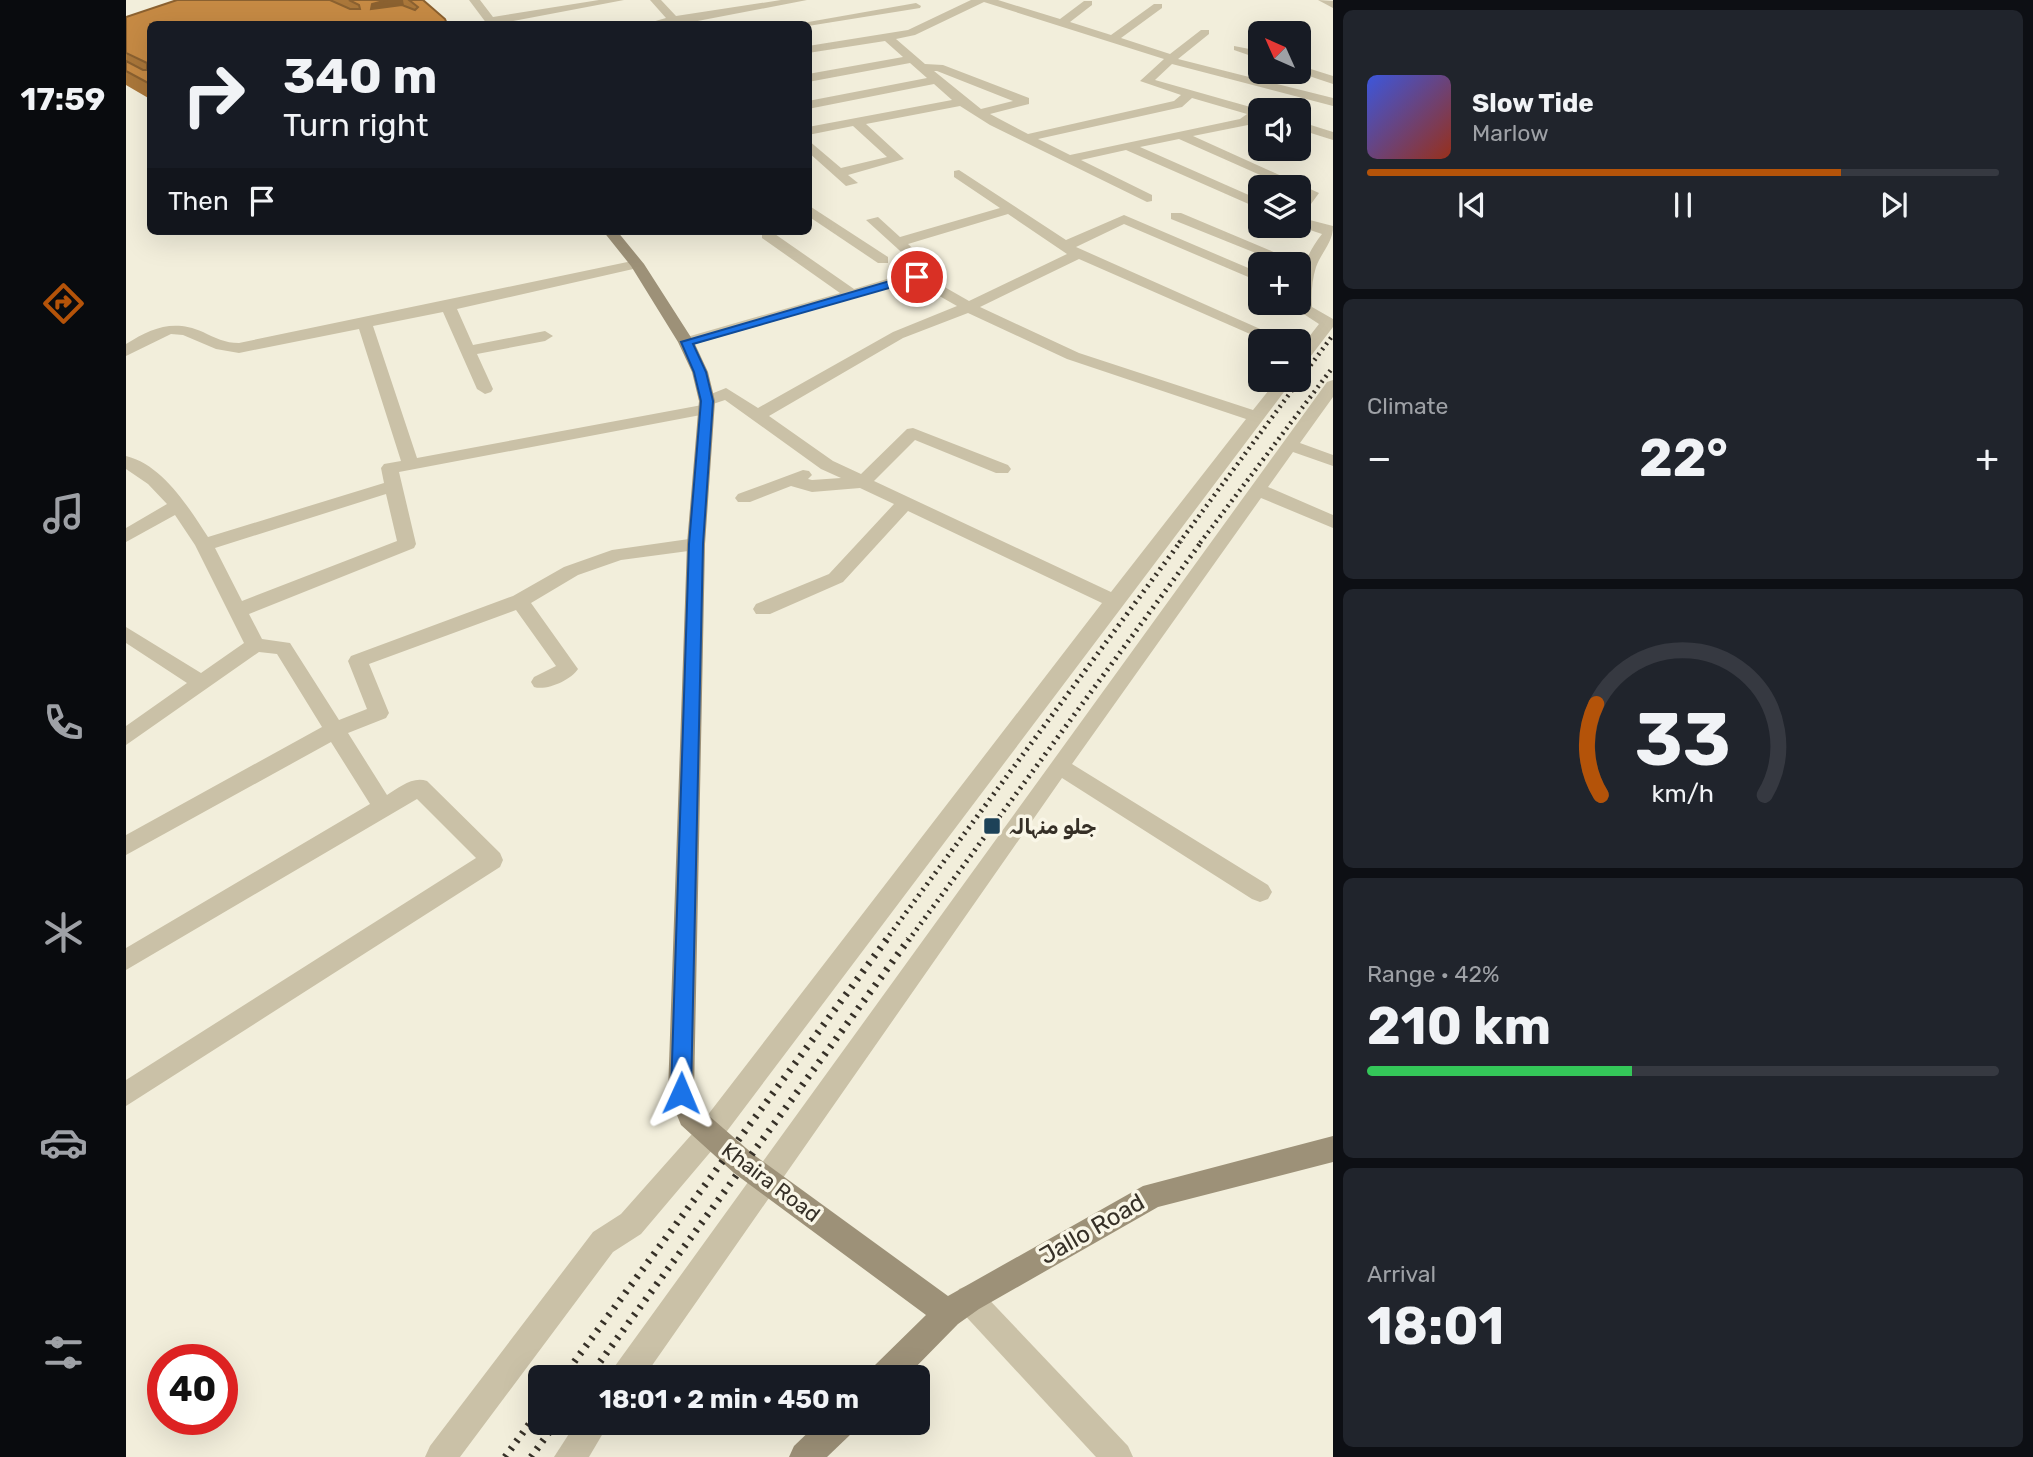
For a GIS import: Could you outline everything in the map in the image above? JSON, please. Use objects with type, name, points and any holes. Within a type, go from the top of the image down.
[{"type":"street","points":[[477,0],[490,21]]},
{"type":"street","points":[[502,21],[619,0]]},
{"type":"street","points":[[655,0],[674,21]]},
{"type":"street","points":[[687,21],[802,0]]},
{"type":"street","points":[[897,0],[948,16]]},
{"type":"street","points":[[812,49],[911,33],[980,0]]},
{"type":"street","points":[[987,0],[1170,59],[1333,103]]},
{"type":"street","points":[[1323,0],[1333,5]]},
{"type":"street","points":[[1061,24],[1088,3]]},
{"type":"street","points":[[812,23],[916,6]]},
{"type":"street","points":[[1112,40],[1158,6]]},
{"type":"street","points":[[1205,32],[1146,81],[1248,111]]},
{"type":"street","points":[[887,37],[962,102],[1026,138],[1147,198]]},
{"type":"street","points":[[1238,48],[1248,51]]},
{"type":"street","points":[[812,77],[917,63],[939,68],[1025,101],[980,113]]},
{"type":"street","points":[[1311,72],[1333,80]]},
{"type":"street","points":[[812,104],[937,80]]},
{"type":"street","points":[[1026,138],[1178,104],[1189,94]]},
{"type":"street","points":[[812,130],[962,102]]},
{"type":"street","points":[[1069,159],[1248,120]]},
{"type":"street","points":[[838,173],[897,159],[856,122]]},
{"type":"street","points":[[1311,129],[1333,136]]},
{"type":"street","points":[[1180,135],[1271,175]]},
{"type":"street","points":[[1127,146],[1248,200]]},
{"type":"street","points":[[812,148],[850,183]]},
{"type":"street","points":[[959,174],[1072,250],[1252,329]]},
{"type":"street","points":[[898,242],[1010,209]]},
{"type":"street","points":[[812,212],[883,260]]},
{"type":"street","points":[[1176,216],[1266,252]]},
{"type":"street","points":[[757,416],[898,335],[968,307],[1124,219],[1248,273]]},
{"type":"street","points":[[687,342],[917,277],[930,271],[873,220]]},
{"type":"street","points":[[1311,225],[1332,231],[1311,255]]},
{"type":"street","name":"Khaira Road","points":[[613,235],[636,264],[687,342],[700,372],[707,405],[696,544],[681,1093],[690,1116],[766,1179],[958,1306]]},
{"type":"street","points":[[767,235],[853,295]]},
{"type":"street","points":[[126,351],[159,332],[172,329],[229,349],[365,324],[636,264]]},
{"type":"street","points":[[917,277],[968,307],[1073,356],[1257,417]]},
{"type":"street","points":[[448,306],[485,389]]},
{"type":"street","points":[[1311,313],[1328,323],[1311,343]]},
{"type":"street","points":[[365,324],[411,465]]},
{"type":"street","points":[[468,351],[545,337]]},
{"type":"street","points":[[634,1365],[1333,385]]},
{"type":"street","points":[[441,1457],[603,1242],[631,1224],[709,1134],[1276,392]]},
{"type":"street","points":[[239,610],[407,544],[390,468],[707,405],[726,393],[827,465],[1114,601]]},
{"type":"street","points":[[791,480],[812,486],[863,482],[913,433],[1002,469]]},
{"type":"street","points":[[1290,445],[1333,461]]},
{"type":"street","points":[[126,461],[154,480],[178,505],[204,545],[255,645]]},
{"type":"street","points":[[744,498],[827,465]]},
{"type":"street","points":[[204,545],[393,486]]},
{"type":"street","points":[[1259,490],[1333,522]]},
{"type":"street","points":[[763,610],[836,578],[906,502]]},
{"type":"street","points":[[126,536],[178,505]]},
{"type":"street","points":[[126,846],[334,730],[379,713],[358,661],[520,601],[571,571],[619,554],[696,544]]},
{"type":"street","points":[[520,601],[568,669],[541,682]]},
{"type":"street","points":[[126,634],[202,683]]},
{"type":"street","points":[[126,737],[255,645],[284,648],[383,807]]},
{"type":"street","points":[[1059,766],[1260,892]]},
{"type":"street","points":[[126,960],[419,787],[492,860],[126,1094]]},
{"type":"street","name":"Jallo Road","points":[[897,1365],[958,1306],[1153,1195],[1333,1149]]},
{"type":"street","points":[[958,1306],[1117,1457]]},
{"type":"street","points":[[570,1457],[586,1435]]},
{"type":"street","points":[[805,1457],[828,1435]]},
{"type":"building","points":[[177,0],[330,0],[350,9],[360,9],[359,5],[349,0],[387,0],[372,4],[371,9],[402,5],[415,10],[418,7],[409,0],[423,0],[446,21],[147,21],[147,63],[126,53],[126,17]]},
{"type":"building","points":[[126,61],[147,70],[147,82],[126,71]]},
{"type":"railway","points":[[1179,543],[1333,335]]},
{"type":"railway","points":[[1200,543],[1333,367]]},
{"type":"railway","points":[[885,941],[1181,541]]},
{"type":"railway","points":[[908,941],[1202,541]]},
{"type":"railway","points":[[572,1365],[887,939]]},
{"type":"railway","points":[[598,1365],[909,939]]},
{"type":"railway","points":[[505,1457],[528,1426]]},
{"type":"railway","points":[[531,1457],[547,1435]]},
{"type":"place","name":"جلو منہالہ","points":[[992,826]]},
{"type":"route","points":[[681,1093],[696,544],[707,401],[700,372],[687,342],[917,277]]}]
